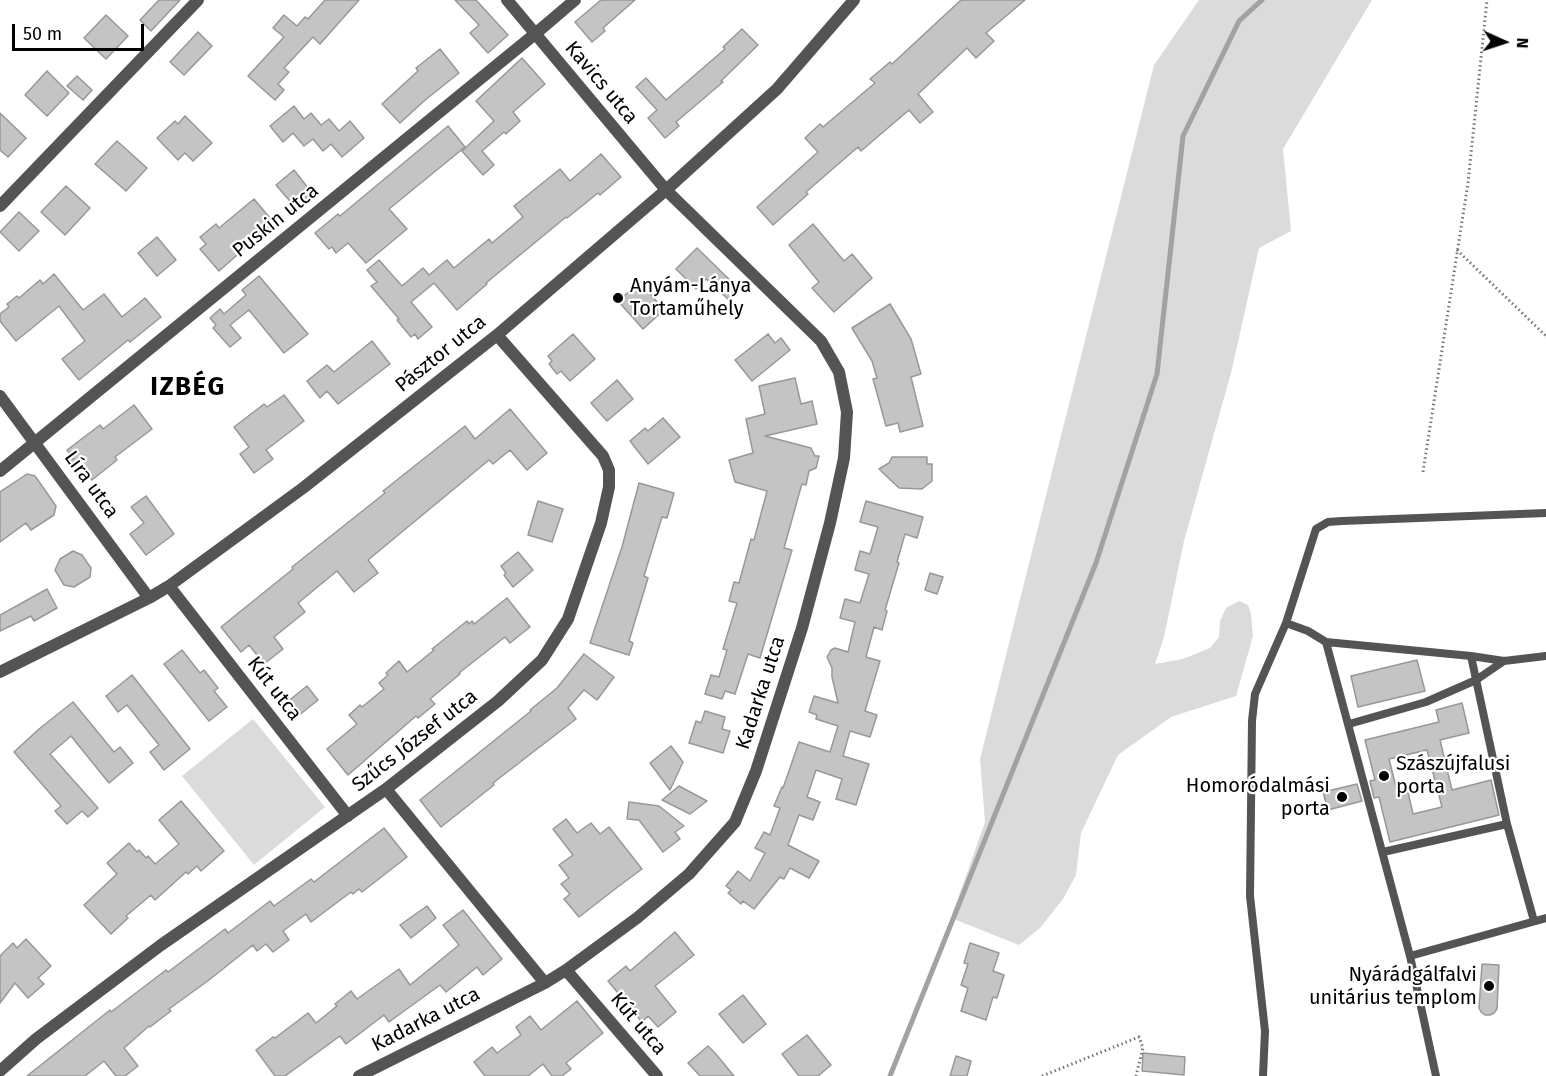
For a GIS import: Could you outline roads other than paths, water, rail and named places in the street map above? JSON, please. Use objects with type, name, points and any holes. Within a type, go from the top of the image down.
[{"type":"street","points":[[0,206],[198,0]]},
{"type":"street","name":"Kavics utca","points":[[507,0],[666,190]]},
{"type":"street","name":"Puskin utca","points":[[0,471],[575,0]]},
{"type":"street","name":"Pásztor utca","points":[[0,672],[169,586],[303,488],[496,335],[666,190],[777,89],[854,0]]},
{"type":"street","name":"Kadarka utca","points":[[359,1076],[545,983],[637,918],[688,874],[735,822],[756,771],[802,628],[830,523],[844,458],[846,412],[839,372],[821,341],[666,190]]},
{"type":"street","name":"Szűcs József utca","points":[[0,1071],[36,1040],[161,945],[386,789],[498,701],[542,660],[568,619],[600,523],[609,487],[609,470],[603,456],[496,335]]},
{"type":"street","name":"Líra utca","points":[[0,396],[149,598]]},
{"type":"street","name":"Kút utca","points":[[169,586],[348,816]]},
{"type":"street","points":[[386,789],[545,983]]},
{"type":"street","name":"Kút utca","points":[[566,970],[657,1076]]},
{"type":"lane","points":[[1263,1076],[1265,1031],[1250,896],[1252,721],[1255,694],[1287,623],[1316,529],[1328,522],[1546,513]]},
{"type":"lane","points":[[1287,623],[1308,631],[1326,642],[1504,661],[1546,656]]},
{"type":"lane","points":[[1326,642],[1410,956],[1436,1076]]},
{"type":"lane","points":[[1471,656],[1507,824],[1534,921]]},
{"type":"lane","points":[[1348,724],[1426,702],[1476,680],[1504,661]]},
{"type":"lane","points":[[1383,852],[1507,824]]},
{"type":"lane","points":[[1410,956],[1546,918]]},
{"type":"waterway","points":[[890,1076],[1096,563],[1157,374],[1183,136],[1239,21],[1262,0]]},
{"type":"place","name":"Anyám-Lánya Tortaműhely","points":[[618,298]]},
{"type":"place","name":"Szászújfalusi porta","points":[[1384,776]]},
{"type":"place","name":"Homoródalmási porta","points":[[1342,797]]},
{"type":"place","name":"Nyárádgálfalvi unitárius templom","points":[[1489,986]]},
{"type":"district","name":"IZBÉG","points":[[188,388]]}]
